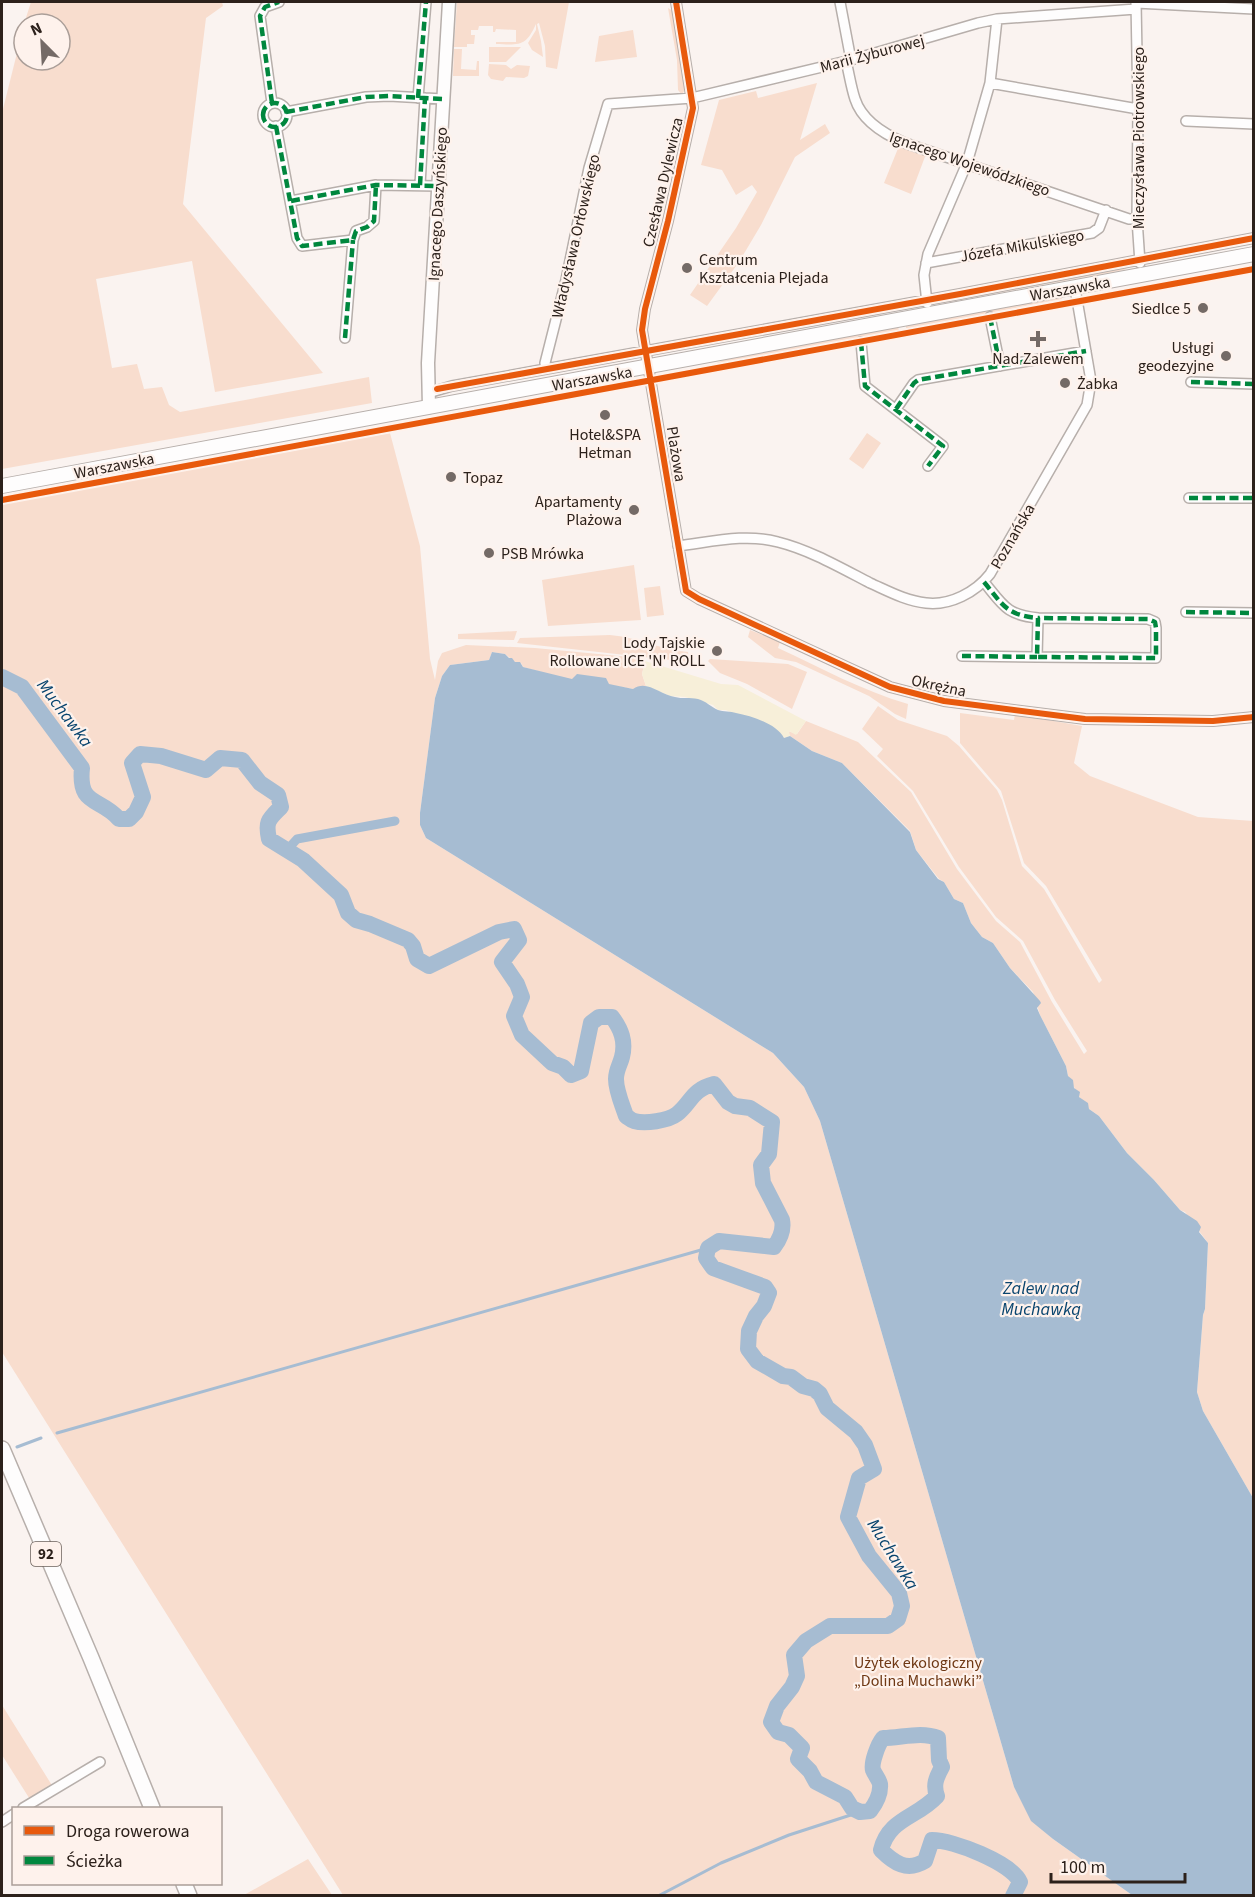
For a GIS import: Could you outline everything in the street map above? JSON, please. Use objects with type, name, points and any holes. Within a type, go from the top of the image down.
[{"type":"main road","name":"Warszawska","points":[[2,486],[428,400],[648,368],[1254,254]]},
{"type":"main road","name":"92","points":[[2,1449],[151,1807]]},
{"type":"street","points":[[272,103],[260,16],[261,11],[267,5],[279,2]]},
{"type":"street","points":[[420,185],[421,98],[426,2]]},
{"type":"street","name":"Ignacego Daszyńskiego","points":[[428,400],[449,2]]},
{"type":"street","name":"Czesława Dylewicza","points":[[648,368],[642,330],[645,309],[693,108],[676,2]]},
{"type":"street","name":"Ignacego Wojewódzkiego","points":[[840,2],[854,98],[859,108],[879,130],[905,143],[1129,219],[1137,219]]},
{"type":"street","name":"Marii Żyburowej","points":[[608,104],[692,98],[848,60],[997,19],[1136,4],[1254,9]]},
{"type":"street","name":"Mieczysława Piotrowskiego","points":[[1136,4],[1137,219],[1141,275]]},
{"type":"street","points":[[928,314],[924,275],[928,254],[967,163],[990,83],[997,19]]},
{"type":"street","points":[[990,83],[1138,109]]},
{"type":"street","points":[[286,111],[366,97],[443,99]]},
{"type":"street","points":[[272,103],[281,104],[286,111],[283,123],[276,126],[269,125],[263,116],[264,109],[272,103]]},
{"type":"street","name":"Władysława Orłowskiego","points":[[546,369],[545,363],[566,280],[589,168],[608,104]]},
{"type":"street","points":[[1186,121],[1254,124]]},
{"type":"street","points":[[276,126],[297,238],[302,246],[354,240]]},
{"type":"street","points":[[345,338],[354,240],[356,231],[367,227],[374,221],[376,185]]},
{"type":"street","points":[[291,201],[376,185],[438,186]]},
{"type":"street","name":"Józefa Mikulskiego","points":[[926,263],[1092,233],[1100,228],[1106,210]]},
{"type":"street","points":[[428,400],[452,386],[1254,238]]},
{"type":"street","name":"Poznańska","points":[[678,546],[743,538],[778,541],[813,554],[896,596],[926,603],[958,598],[984,582],[1021,522],[1087,405],[1091,381],[1075,288]]},
{"type":"street","points":[[990,317],[1000,366]]},
{"type":"street","points":[[861,342],[865,386],[943,446],[928,466]]},
{"type":"street","points":[[896,409],[918,380],[1086,351]]},
{"type":"street","name":"Plażowa","points":[[648,368],[678,546]]},
{"type":"street","points":[[1191,382],[1254,384]]},
{"type":"street","points":[[1190,498],[1254,498]]},
{"type":"street","name":"Okrężna","points":[[678,546],[686,591],[692,595],[858,673],[912,694],[981,707],[1085,719],[1213,721],[1254,717]]},
{"type":"street","points":[[962,656],[1156,658],[1155,622],[1148,619],[1038,618],[1014,614],[1004,606],[984,582]]},
{"type":"street","points":[[1186,612],[1254,612]]},
{"type":"street","points":[[1037,657],[1038,618]]},
{"type":"street","points":[[26,1807],[100,1762]]},
{"type":"green space","points":[[31,2],[222,2],[223,6],[206,18],[183,204],[323,373],[215,392],[192,261],[96,279],[112,368],[137,364],[144,389],[162,387],[169,405],[180,412],[369,377],[372,403],[2,469],[2,113],[12,72],[72,72],[72,12],[28,12]]},
{"type":"green space","points":[[457,2],[569,2],[557,69],[546,67],[545,46],[539,23],[537,24],[543,57],[532,50],[528,43],[536,30],[536,24],[529,37],[522,43],[496,44],[496,42],[516,42],[516,30],[496,29],[493,32],[493,26],[479,26],[478,30],[471,30],[471,35],[475,35],[474,44],[467,44],[467,47],[454,47]]},
{"type":"green space","points":[[668,8],[673,11],[685,89],[682,95],[678,90],[677,60]]},
{"type":"green space","points":[[633,30],[637,57],[595,62],[599,36]]},
{"type":"green space","points":[[489,47],[521,47],[506,62],[489,62]]},
{"type":"green space","points":[[454,49],[462,49],[461,69],[476,70],[477,61],[479,61],[479,76],[453,76]]},
{"type":"green space","points":[[489,64],[506,65],[511,69],[517,65],[530,66],[528,76],[524,78],[506,77],[503,81],[491,79],[488,75]]},
{"type":"green space","points":[[817,83],[800,140],[825,124],[830,133],[795,157],[761,225],[739,262],[707,306],[690,295],[736,228],[757,192],[752,185],[736,195],[722,170],[701,165],[719,100],[756,91],[758,98]]},
{"type":"green space","points":[[899,146],[926,154],[911,194],[884,183]]},
{"type":"green space","points":[[1130,266],[1124,270],[943,303],[938,302]]},
{"type":"green space","points":[[1061,297],[1062,299],[906,329],[906,326]]},
{"type":"green space","points":[[898,327],[899,330],[723,363],[700,370],[726,359]]},
{"type":"green space","name":"Użytek ekologiczny „Dolina Muchawki”","points":[[390,433],[420,546],[430,659],[435,680],[438,661],[442,653],[466,645],[535,648],[630,657],[645,661],[642,674],[646,686],[633,689],[562,678],[523,667],[521,663],[515,662],[505,654],[492,652],[489,660],[450,665],[442,676],[435,698],[420,813],[420,825],[426,838],[773,1053],[804,1087],[820,1121],[1014,1787],[1032,1821],[1053,1839],[1132,1895],[343,1895],[2,1352],[2,504]]},
{"type":"green space","points":[[867,433],[881,443],[863,469],[849,459]]},
{"type":"green space","points":[[634,565],[641,620],[548,626],[542,580]]},
{"type":"green space","points":[[660,586],[664,615],[647,617],[644,588]]},
{"type":"green space","points":[[750,630],[780,642],[778,648],[842,679],[908,704],[906,719],[869,696],[796,662],[775,658],[748,637]]},
{"type":"green space","points":[[517,631],[514,640],[458,639],[458,634]]},
{"type":"green space","points":[[610,635],[688,652],[689,662],[517,643],[520,638]]},
{"type":"green space","points":[[710,659],[788,664],[807,672],[792,709],[747,684],[720,673],[708,661]]},
{"type":"green space","points":[[878,706],[898,720],[947,736],[959,746],[997,790],[1022,866],[1044,889],[1099,983],[1102,980],[1046,886],[1024,863],[1001,791],[960,743],[960,713],[1014,720],[1015,714],[1082,726],[1074,763],[1090,776],[1198,817],[1253,821],[1253,1498],[1203,1411],[1197,1392],[1205,1309],[1208,1243],[1185,1212],[1180,1210],[1127,1153],[1099,1116],[1089,1109],[1087,1103],[1081,1100],[1040,1015],[1033,992],[1010,968],[993,943],[982,937],[971,923],[963,903],[954,899],[944,882],[916,850],[910,831],[842,763],[812,751],[790,736],[788,731],[797,734],[806,721],[858,742],[911,792],[957,869],[996,921],[1020,942],[1052,1002],[1084,1054],[1087,1051],[1055,1000],[1023,941],[996,917],[959,867],[913,791],[877,756],[883,749],[862,729]]},
{"type":"green space","points":[[2,1705],[53,1787],[31,1801],[2,1755]]},
{"type":"green space","points":[[308,1859],[332,1895],[244,1895]]},
{"type":"sand","points":[[645,661],[721,684],[738,685],[806,721],[796,735],[789,731],[790,736],[784,738],[726,710],[718,710],[713,705],[685,697],[670,696],[646,686],[642,674]]},
{"type":"water","name":"Zalew nad Muchawką","points":[[492,652],[505,654],[515,662],[520,662],[523,667],[572,679],[577,674],[606,678],[609,684],[633,689],[643,686],[669,696],[698,699],[718,710],[742,714],[763,721],[781,733],[784,738],[790,736],[812,751],[842,763],[910,832],[916,850],[938,879],[944,882],[954,899],[963,903],[971,923],[982,937],[993,943],[1010,968],[1040,1001],[1037,1008],[1066,1066],[1068,1076],[1073,1080],[1074,1088],[1080,1092],[1079,1097],[1088,1103],[1089,1109],[1099,1116],[1127,1153],[1180,1210],[1197,1221],[1201,1227],[1199,1232],[1208,1243],[1205,1309],[1197,1392],[1203,1411],[1253,1498],[1253,1895],[1132,1895],[1031,1821],[1014,1787],[820,1121],[804,1087],[773,1053],[426,838],[420,825],[420,813],[435,698],[442,676],[450,665],[489,660]]},
{"type":"waterway","name":"Muchawka","points":[[2,677],[22,687],[82,768],[83,789],[87,795],[119,819],[129,819],[136,812],[143,797],[132,763],[140,754],[161,756],[206,770],[220,758],[242,760],[260,783],[278,795],[281,807],[269,821],[269,839],[303,860],[341,895],[348,913],[356,920],[408,940],[413,946],[417,959],[429,966],[499,932],[514,929],[519,940],[502,962],[517,984],[522,997],[514,1016],[522,1035],[552,1063],[563,1067],[571,1075],[581,1071],[591,1023],[599,1017],[612,1017],[623,1040],[622,1057],[616,1076],[617,1088],[626,1116],[632,1120],[650,1122],[673,1116],[682,1110],[696,1093],[714,1084],[728,1102],[735,1106],[750,1108],[772,1122],[769,1154],[761,1165],[763,1183],[782,1220],[780,1238],[774,1247],[719,1241],[708,1248],[706,1258],[713,1268],[765,1287],[769,1293],[749,1331],[748,1349],[757,1361],[783,1376],[791,1377],[803,1386],[814,1389],[820,1394],[827,1408],[856,1432],[865,1445],[874,1469],[859,1478],[848,1517],[869,1556],[899,1593],[902,1606],[898,1619],[888,1626],[830,1626],[806,1641],[794,1655],[797,1676],[792,1687],[777,1706],[771,1722],[778,1732],[789,1735],[802,1748],[798,1759],[810,1771],[816,1782],[845,1797],[852,1808],[860,1812],[870,1811],[879,1795],[880,1784],[873,1767],[875,1754],[883,1738],[918,1735],[938,1738],[939,1760],[942,1767],[936,1782],[937,1796],[890,1831],[881,1850],[896,1862],[912,1866],[925,1861],[932,1840],[967,1848],[994,1860],[1015,1875],[1020,1882],[1013,1896]]},
{"type":"waterway","points":[[287,850],[297,839],[395,821]]},
{"type":"waterway","points":[[57,1433],[708,1248]]},
{"type":"waterway","points":[[17,1447],[41,1438]]},
{"type":"waterway","points":[[658,1896],[721,1863],[789,1835],[860,1812]]},
{"type":"marked path","points":[[272,103],[260,16],[265,7],[279,2]]},
{"type":"marked path","points":[[418,98],[426,2]]},
{"type":"marked path","points":[[286,112],[366,97],[443,99]]},
{"type":"marked path","points":[[420,185],[425,98]]},
{"type":"marked path","points":[[275,103],[280,104],[286,110],[287,115],[286,120],[280,126],[275,127],[270,126],[264,120],[263,115],[264,110],[270,104],[275,103]]},
{"type":"marked path","points":[[276,126],[297,238],[302,246],[353,240],[356,231],[367,227],[374,221],[376,185]]},
{"type":"marked path","points":[[291,201],[376,185],[438,186]]},
{"type":"marked path","points":[[345,338],[353,240]]},
{"type":"marked path","points":[[990,317],[1000,366]]},
{"type":"marked path","points":[[861,342],[865,386],[943,446],[928,466]]},
{"type":"marked path","points":[[896,409],[918,380],[1086,351]]},
{"type":"marked path","points":[[1191,382],[1254,384]]},
{"type":"marked path","points":[[1189,498],[1254,498]]},
{"type":"marked path","points":[[984,582],[1006,608],[1027,617],[1038,618],[1037,657],[1156,658],[1155,622],[1148,619],[1038,618]]},
{"type":"marked path","points":[[1186,612],[1254,613]]},
{"type":"marked path","points":[[962,656],[1037,657]]},
{"type":"cycle path","points":[[676,2],[693,108],[642,330],[686,591],[890,687],[944,701],[1085,719],[1213,721],[1254,717]]},
{"type":"cycle path","points":[[437,389],[1254,238]]},
{"type":"cycle path","points":[[2,500],[1254,269]]},
{"type":"place","name":"Centrum Kształcenia Plejada","points":[[687,268]]},
{"type":"place","name":"Siedlce 5","points":[[1203,308]]},
{"type":"place","name":"Nad Zalewem","points":[[1038,339]]},
{"type":"place","name":"Usługi geodezyjne","points":[[1226,356]]},
{"type":"place","name":"Żabka","points":[[1065,383]]},
{"type":"place","name":"Hotel&SPA Hetman","points":[[605,415]]},
{"type":"place","name":"Topaz","points":[[451,477]]},
{"type":"place","name":"Apartamenty Plażowa","points":[[634,510]]},
{"type":"place","name":"PSB Mrówka","points":[[489,553]]},
{"type":"place","name":"Lody Tajskie Rollowane ICE 'N' ROLL","points":[[717,651]]}]
